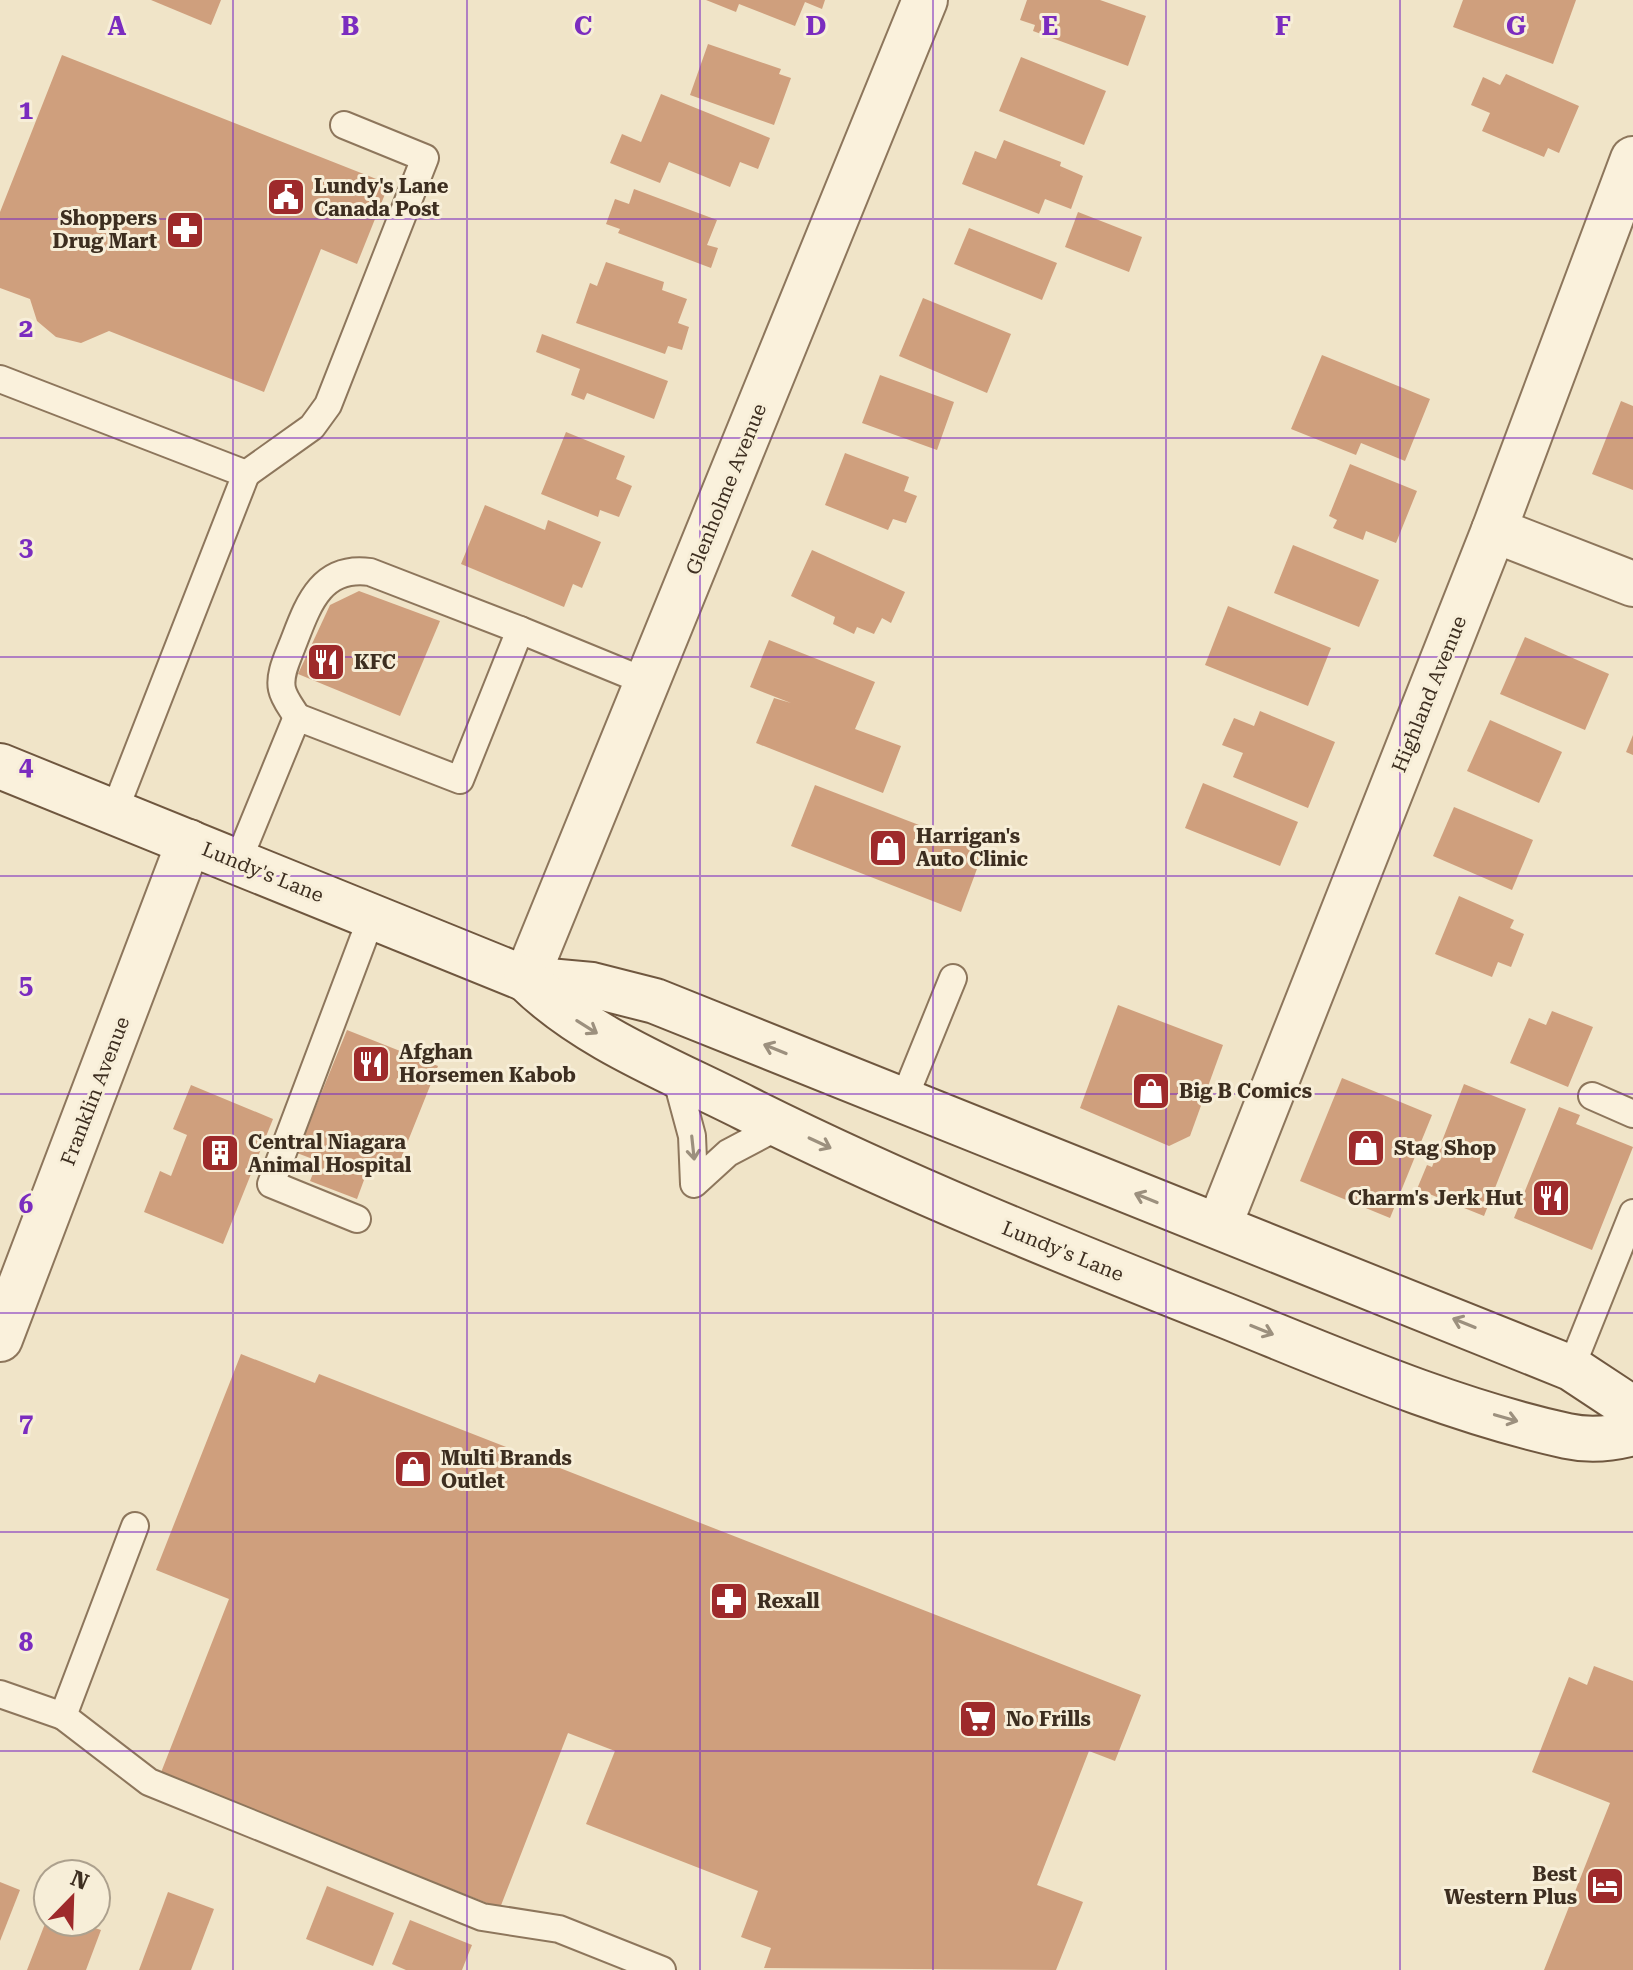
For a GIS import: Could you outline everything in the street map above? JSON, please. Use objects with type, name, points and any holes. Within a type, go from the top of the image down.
[{"type":"main road","name":"Glenholme Avenue","points":[[526,979],[925,0]]},
{"type":"main road","name":"Highland Avenue","points":[[1219,1226],[1494,530],[1633,159]]},
{"type":"main road","points":[[1494,530],[1633,584]]},
{"type":"main road","name":"Lundy's Lane","points":[[0,766],[526,979],[575,1019],[675,1073],[977,1216],[1415,1391],[1567,1436],[1600,1439],[1633,1433]]},
{"type":"main road","name":"Franklin Avenue","points":[[0,1339],[189,842]]},
{"type":"main road","name":"Lundy's Lane","points":[[526,979],[592,985],[655,1001],[1571,1368],[1633,1409]]},
{"type":"lane","points":[[114,812],[246,474],[312,427],[328,405],[425,158],[344,125]]},
{"type":"lane","points":[[0,379],[246,474]]},
{"type":"lane","points":[[520,630],[460,780],[297,717],[281,687],[284,668],[310,600],[336,576],[358,570],[520,630],[647,682]]},
{"type":"lane","points":[[238,861],[297,717]]},
{"type":"lane","points":[[357,1219],[271,1184],[372,916]]},
{"type":"lane","points":[[903,1101],[953,978]]},
{"type":"lane","points":[[675,1073],[690,1125],[694,1184],[728,1153],[781,1125]]},
{"type":"lane","points":[[1592,1096],[1633,1114]]},
{"type":"lane","points":[[1571,1368],[1633,1213]]},
{"type":"lane","points":[[63,1716],[135,1526]]},
{"type":"lane","points":[[0,1694],[63,1716],[149,1782],[482,1917],[559,1929],[662,1970]]},
{"type":"building","points":[[151,0],[221,0],[211,25]]},
{"type":"building","points":[[706,0],[825,0],[822,9],[805,2],[795,26],[739,4],[736,12]]},
{"type":"building","points":[[1027,0],[1100,0],[1146,16],[1128,66],[1033,31],[1035,25],[1020,20]]},
{"type":"building","points":[[1463,0],[1576,0],[1553,64],[1453,27]]},
{"type":"building","points":[[708,44],[781,69],[779,74],[791,78],[774,125],[690,95]]},
{"type":"building","name":"Shoppers Drug Mart","points":[[62,55],[389,184],[357,264],[321,249],[264,392],[109,331],[81,343],[56,337],[37,321],[30,299],[0,288],[0,212]]},
{"type":"building","points":[[1021,57],[1106,91],[1084,145],[999,111]]},
{"type":"building","points":[[1506,74],[1579,106],[1559,153],[1548,148],[1544,157],[1482,131],[1490,113],[1471,105],[1483,77],[1500,85]]},
{"type":"building","points":[[661,94],[770,138],[758,169],[740,162],[730,187],[669,162],[660,183],[610,163],[622,134],[641,142]]},
{"type":"building","points":[[1004,140],[1061,162],[1060,166],[1083,176],[1071,209],[1045,199],[1039,214],[962,184],[975,151],[996,159]]},
{"type":"building","points":[[634,189],[717,220],[707,245],[718,248],[711,268],[618,233],[620,229],[606,224],[615,199],[629,204]]},
{"type":"building","points":[[1078,212],[1142,237],[1129,272],[1065,247]]},
{"type":"building","points":[[969,228],[1057,263],[1042,300],[954,264]]},
{"type":"building","points":[[606,262],[664,282],[662,290],[687,299],[678,323],[689,327],[682,350],[668,346],[665,354],[576,323],[590,283],[597,286]]},
{"type":"building","points":[[923,298],[1011,334],[987,393],[899,356]]},
{"type":"building","points":[[542,334],[668,381],[654,419],[587,393],[584,400],[571,395],[580,369],[536,352]]},
{"type":"building","points":[[1322,355],[1430,399],[1405,461],[1361,443],[1356,455],[1291,429]]},
{"type":"building","points":[[880,375],[954,402],[937,450],[862,423]]},
{"type":"building","points":[[1621,401],[1633,406],[1633,490],[1592,474]]},
{"type":"building","points":[[566,432],[625,456],[616,479],[632,486],[619,517],[600,510],[598,517],[541,494]]},
{"type":"building","points":[[845,453],[909,477],[904,491],[917,496],[906,523],[893,519],[888,530],[825,505]]},
{"type":"building","points":[[1350,464],[1417,491],[1396,543],[1366,531],[1363,540],[1333,528],[1337,520],[1329,516]]},
{"type":"building","points":[[485,505],[545,530],[548,520],[601,542],[582,588],[573,584],[564,607],[461,564]]},
{"type":"building","points":[[1293,545],[1379,580],[1359,627],[1274,593]]},
{"type":"building","points":[[812,550],[905,592],[891,623],[882,618],[874,634],[857,627],[854,634],[833,624],[835,617],[791,596]]},
{"type":"building","points":[[359,591],[440,621],[400,716],[298,674],[330,605]]},
{"type":"building","points":[[1228,606],[1331,648],[1308,706],[1205,665]]},
{"type":"building","points":[[1525,637],[1609,674],[1585,730],[1500,694]]},
{"type":"building","points":[[769,640],[875,682],[855,729],[901,746],[883,793],[756,743],[774,698],[791,703],[750,687]]},
{"type":"building","points":[[1260,711],[1335,742],[1308,808],[1233,777],[1243,753],[1222,745],[1234,718],[1254,726]]},
{"type":"building","points":[[1490,720],[1562,752],[1539,803],[1467,771]]},
{"type":"building","points":[[1633,735],[1633,755],[1626,752]]},
{"type":"building","points":[[1203,783],[1298,822],[1280,866],[1185,828]]},
{"type":"building","name":"Harrigan's Auto Clinic","points":[[815,785],[984,850],[961,912],[791,846]]},
{"type":"building","points":[[1454,807],[1533,840],[1512,890],[1433,856]]},
{"type":"building","points":[[1459,896],[1514,920],[1510,928],[1524,934],[1511,967],[1498,962],[1492,977],[1435,954]]},
{"type":"building","points":[[1118,1005],[1223,1045],[1190,1136],[1169,1146],[1080,1108]]},
{"type":"building","points":[[1552,1011],[1593,1027],[1568,1087],[1510,1063],[1529,1018],[1546,1025]]},
{"type":"building","points":[[347,1030],[438,1066],[396,1171],[371,1161],[357,1199],[310,1181],[318,1161],[297,1153]]},
{"type":"building","points":[[1342,1078],[1432,1115],[1390,1218],[1300,1181]]},
{"type":"building","points":[[1464,1084],[1526,1109],[1484,1216],[1417,1189],[1427,1165],[1432,1167]]},
{"type":"building","name":"Central Niagara Animal Hospital","points":[[191,1085],[273,1119],[223,1244],[144,1212],[160,1171],[171,1176],[187,1135],[173,1129]]},
{"type":"building","points":[[1559,1107],[1580,1115],[1576,1124],[1633,1147],[1592,1250],[1514,1218]]},
{"type":"building","points":[[241,1354],[315,1383],[319,1374],[1141,1695],[1115,1761],[1089,1751],[1037,1885],[1083,1902],[1056,1970],[764,1968],[771,1948],[741,1937],[758,1891],[586,1824],[615,1751],[568,1733],[500,1908],[160,1775],[229,1599],[156,1570]]},
{"type":"building","name":"Best Western Plus","points":[[1594,1666],[1633,1681],[1633,1970],[1544,1970],[1610,1803],[1532,1772],[1569,1677],[1587,1685]]},
{"type":"building","points":[[0,1882],[20,1890],[0,1941]]},
{"type":"building","points":[[327,1886],[394,1913],[373,1966],[306,1939]]},
{"type":"building","points":[[168,1892],[214,1909],[191,1970],[139,1970]]},
{"type":"building","points":[[410,1920],[472,1945],[462,1970],[406,1970],[392,1964]]},
{"type":"building","points":[[39,1938],[98,1938],[86,1970],[27,1970]]},
{"type":"place","name":"Lundy's Lane Canada Post","points":[[286,197]]},
{"type":"place","name":"Shoppers Drug Mart","points":[[185,230]]},
{"type":"place","name":"KFC","points":[[326,662]]},
{"type":"place","name":"Harrigan's Auto Clinic","points":[[888,848]]},
{"type":"place","name":"Afghan Horsemen Kabob","points":[[371,1064]]},
{"type":"place","name":"Big B Comics","points":[[1151,1091]]},
{"type":"place","name":"Stag Shop","points":[[1366,1148]]},
{"type":"place","name":"Central Niagara Animal Hospital","points":[[220,1153]]},
{"type":"place","name":"Charm's Jerk Hut","points":[[1551,1198]]},
{"type":"place","name":"Multi Brands Outlet","points":[[413,1469]]},
{"type":"place","name":"Rexall","points":[[729,1601]]},
{"type":"place","name":"No Frills","points":[[978,1719]]},
{"type":"place","name":"Best Western Plus","points":[[1605,1886]]}]
